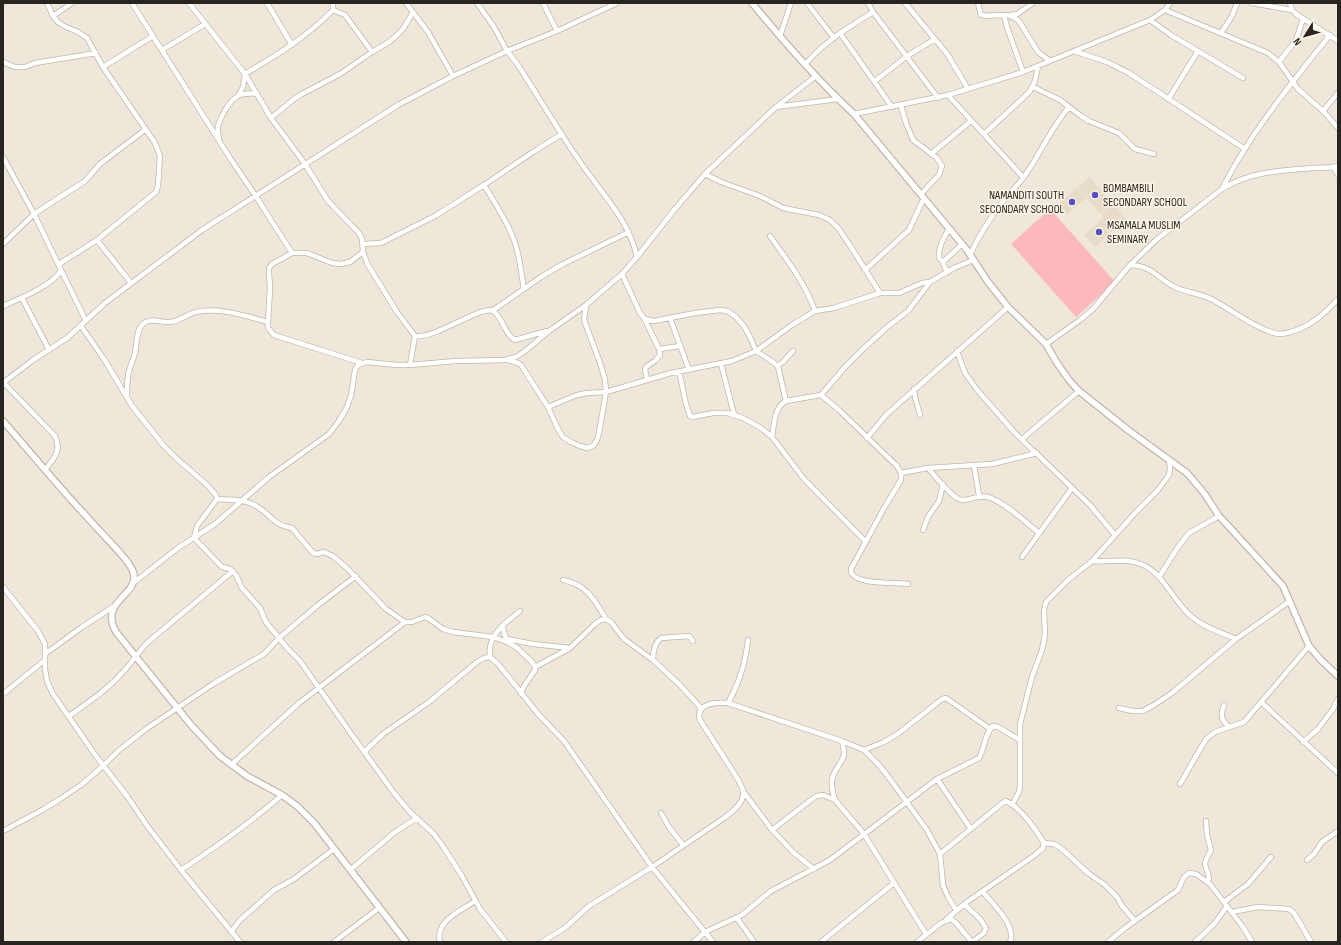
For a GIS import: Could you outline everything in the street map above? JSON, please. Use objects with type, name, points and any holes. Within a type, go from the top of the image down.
[{"type":"street","points":[[47,3],[53,16],[64,26],[87,38],[103,67],[155,143],[160,156],[158,186],[156,192],[97,240],[59,264]]},
{"type":"street","points":[[53,16],[72,3]]},
{"type":"street","points":[[132,3],[292,253]]},
{"type":"street","points":[[189,3],[204,24],[246,74],[271,118],[305,164],[328,201],[360,233],[365,258],[397,312],[415,336],[422,337],[432,334],[484,311],[492,311],[541,277],[563,264],[629,232]]},
{"type":"street","points":[[267,3],[292,45]]},
{"type":"street","points":[[219,140],[218,124],[227,108],[238,96],[243,87],[246,74],[292,45],[333,10],[333,3]]},
{"type":"street","points":[[406,3],[428,32],[453,76]]},
{"type":"street","points":[[477,3],[583,166],[623,220],[635,247],[637,257]]},
{"type":"street","points":[[543,3],[558,31]]},
{"type":"street","points":[[45,470],[58,450],[57,440],[55,436],[3,382],[22,367],[67,338],[105,303],[202,230],[398,105],[453,76],[507,51],[558,31],[616,3]]},
{"type":"street","points":[[752,3],[816,76],[854,114],[962,244],[988,282],[1008,307],[1046,344],[1057,363],[1079,391],[1128,430],[1187,473],[1204,493],[1219,516],[1283,586],[1310,646],[1321,660],[1338,676]]},
{"type":"street","points":[[780,36],[791,3]]},
{"type":"street","points":[[807,3],[834,38]]},
{"type":"street","points":[[868,3],[873,12],[938,98]]},
{"type":"street","points":[[905,3],[948,55],[968,89]]},
{"type":"street","points":[[978,3],[981,15],[1017,14],[1033,3]]},
{"type":"street","points":[[854,114],[948,96],[1023,72],[1150,20],[1165,10],[1170,3]]},
{"type":"street","points":[[1221,33],[1232,16],[1237,3]]},
{"type":"street","points":[[1251,3],[1292,10],[1303,19],[1338,41]]},
{"type":"street","points":[[1290,3],[1292,10]]},
{"type":"street","points":[[333,10],[345,15],[372,52]]},
{"type":"street","points":[[1165,10],[1268,53],[1279,62],[1298,89],[1338,128]]},
{"type":"street","points":[[271,118],[294,99],[340,74],[396,36],[413,12]]},
{"type":"street","points":[[805,64],[821,48],[840,33],[873,12]]},
{"type":"street","points":[[1004,15],[1023,72]]},
{"type":"street","points":[[1010,15],[1019,22],[1038,52],[1050,61]]},
{"type":"street","points":[[1279,62],[1296,40],[1303,19]]},
{"type":"street","points":[[1150,20],[1243,78]]},
{"type":"street","points":[[162,50],[204,24]]},
{"type":"street","points":[[840,33],[892,107]]},
{"type":"street","points":[[1222,189],[1236,161],[1266,118],[1330,35]]},
{"type":"street","points":[[103,67],[153,36]]},
{"type":"street","points":[[875,81],[907,56],[935,39]]},
{"type":"street","points":[[1074,51],[1118,67],[1169,98],[1245,149]]},
{"type":"street","points":[[1169,98],[1198,51]]},
{"type":"street","points":[[3,62],[15,67],[25,67],[35,63],[96,54]]},
{"type":"street","points":[[984,134],[1033,87],[1038,66]]},
{"type":"street","points":[[406,942],[316,824],[297,806],[282,795],[260,784],[230,765],[200,736],[113,626],[112,612],[132,584],[178,548],[215,524],[274,474],[329,434],[346,409],[351,396],[355,370],[358,365],[367,362],[410,365],[456,361],[505,360],[516,357],[586,305],[622,274],[705,174],[776,107],[816,76]]},
{"type":"street","points":[[1033,87],[1052,95],[1089,121],[1119,133],[1135,148],[1154,154]]},
{"type":"street","points":[[1322,111],[1338,93]]},
{"type":"street","points":[[238,96],[245,94],[257,94]]},
{"type":"street","points":[[948,96],[1023,177]]},
{"type":"street","points":[[776,107],[838,99]]},
{"type":"street","points":[[865,270],[909,230],[922,196],[939,175],[942,166],[937,158],[912,140],[901,106]]},
{"type":"street","points":[[548,406],[577,395],[606,392],[679,371],[737,360],[756,350],[801,318],[815,311],[834,308],[880,294],[899,293],[922,283],[930,282],[948,272],[971,258],[986,225],[1038,156],[1052,130],[1069,107]]},
{"type":"street","points":[[932,154],[971,121]]},
{"type":"street","points":[[3,244],[34,214],[85,181],[100,164],[146,129]]},
{"type":"street","points":[[363,244],[381,243],[435,216],[562,134]]},
{"type":"street","points":[[3,157],[34,214],[86,321]]},
{"type":"street","points":[[1046,344],[1093,309],[1130,265],[1156,240],[1233,182],[1252,175],[1336,166],[1338,175]]},
{"type":"street","points":[[705,174],[721,182],[760,196],[783,208],[819,215],[830,220],[846,239],[880,294]]},
{"type":"street","points":[[484,185],[514,240],[520,263],[524,289]]},
{"type":"street","points":[[948,272],[943,262],[939,258],[939,253],[943,239],[950,229]]},
{"type":"street","points":[[770,236],[801,280],[811,298],[815,311]]},
{"type":"street","points":[[97,240],[131,284]]},
{"type":"street","points":[[943,262],[962,244]]},
{"type":"street","points":[[362,363],[274,335],[268,328],[268,322],[269,268],[272,264],[292,253],[307,253],[332,263],[341,264],[350,262],[363,252]]},
{"type":"street","points":[[1130,265],[1146,267],[1173,286],[1204,296],[1260,327],[1279,334],[1305,327],[1316,320],[1338,299]]},
{"type":"street","points":[[3,306],[22,298],[54,279],[61,270]]},
{"type":"street","points":[[622,274],[640,313],[660,349],[659,358],[646,367],[645,370],[647,379]]},
{"type":"street","points":[[772,437],[775,417],[782,403],[821,395],[858,354],[908,310],[930,282]]},
{"type":"street","points":[[22,298],[49,350]]},
{"type":"street","points":[[505,360],[521,365],[548,406],[563,437],[571,442],[587,448],[593,446],[597,440],[606,392],[605,379],[584,320],[586,305]]},
{"type":"street","points":[[867,438],[886,415],[1008,307]]},
{"type":"street","points":[[644,318],[654,321],[695,313],[720,310],[727,311],[735,316],[744,326],[756,350],[777,366],[786,401]]},
{"type":"street","points":[[127,398],[128,374],[138,334],[140,328],[147,321],[177,321],[193,313],[226,311],[268,322]]},
{"type":"street","points":[[492,311],[496,314],[510,337],[515,340],[549,331]]},
{"type":"street","points":[[670,318],[689,370]]},
{"type":"street","points":[[81,326],[104,359],[132,406],[164,446],[207,485],[216,495],[217,499]]},
{"type":"street","points":[[410,365],[415,336]]},
{"type":"street","points":[[660,349],[680,346]]},
{"type":"street","points":[[957,351],[965,373],[998,413],[1022,440],[1090,505],[1115,535]]},
{"type":"street","points":[[777,366],[793,352]]},
{"type":"street","points":[[720,364],[734,414]]},
{"type":"street","points":[[679,371],[690,416],[693,417],[713,413],[734,414],[761,428],[772,437],[804,479],[866,542]]},
{"type":"street","points":[[914,389],[920,415]]},
{"type":"street","points":[[1022,440],[1079,391]]},
{"type":"street","points":[[821,395],[839,410],[897,466],[901,473],[901,480],[851,569],[852,575],[855,578],[872,582],[908,584]]},
{"type":"street","points":[[3,421],[45,470],[126,559],[135,576],[132,584]]},
{"type":"street","points":[[901,473],[928,468],[992,464],[1037,453]]},
{"type":"street","points":[[1012,805],[1019,792],[1020,786],[1020,724],[1032,676],[1042,650],[1045,634],[1044,611],[1046,602],[1068,580],[1092,561],[1166,481],[1170,469],[1169,460]]},
{"type":"street","points":[[974,465],[978,496]]},
{"type":"street","points":[[928,468],[959,500],[963,501],[978,496],[989,497],[1040,533]]},
{"type":"street","points":[[923,530],[928,517],[939,501],[943,484]]},
{"type":"street","points":[[1022,557],[1072,488]]},
{"type":"street","points":[[217,499],[242,500],[257,506],[279,525],[292,528],[313,554],[324,552],[328,553],[356,576],[386,609],[405,622],[412,622],[425,617],[443,629],[453,632],[493,637],[507,641],[570,648]]},
{"type":"street","points":[[194,538],[197,526],[217,499]]},
{"type":"street","points":[[226,499],[235,507]]},
{"type":"street","points":[[1159,577],[1178,547],[1189,533],[1219,516]]},
{"type":"street","points":[[194,538],[222,566],[233,571],[242,588],[260,608],[266,622],[300,660],[364,752],[405,807],[434,834],[462,876],[475,901],[506,942]]},
{"type":"street","points":[[1092,561],[1139,563],[1151,569],[1191,617],[1201,624],[1236,639]]},
{"type":"street","points":[[69,716],[114,681],[128,668],[136,655],[148,642],[233,571]]},
{"type":"street","points":[[3,831],[44,810],[103,766],[118,750],[177,707],[232,672],[258,658],[318,605],[356,576]]},
{"type":"street","points":[[562,580],[578,585],[586,590],[593,598],[606,619],[611,622],[624,639],[652,660],[679,684],[701,708]]},
{"type":"street","points":[[3,588],[38,631],[45,644],[45,669],[47,681],[53,694],[103,766],[127,796],[180,870],[240,942]]},
{"type":"street","points":[[1119,708],[1132,711],[1143,711],[1154,705],[1236,639],[1290,601]]},
{"type":"street","points":[[3,694],[82,627],[116,605]]},
{"type":"street","points":[[520,611],[502,626],[493,637],[489,645],[490,657],[498,664],[521,694],[564,741],[652,867],[713,942]]},
{"type":"street","points":[[521,694],[524,686],[535,670],[535,667],[570,648],[594,624],[600,620],[606,619]]},
{"type":"street","points":[[230,765],[299,703],[405,622]]},
{"type":"street","points":[[502,626],[507,641],[516,647],[532,662],[535,667]]},
{"type":"street","points":[[652,660],[656,642],[661,638],[690,636],[693,641]]},
{"type":"street","points":[[728,703],[739,682],[746,657],[748,640]]},
{"type":"street","points":[[1180,784],[1206,739],[1215,732],[1244,722],[1310,646]]},
{"type":"street","points":[[364,752],[383,734],[429,702],[477,662],[484,658],[490,657]]},
{"type":"street","points":[[864,750],[884,742],[899,733],[942,699],[946,698],[990,729]]},
{"type":"street","points":[[1303,742],[1318,729],[1333,709],[1338,699]]},
{"type":"street","points":[[814,868],[794,853],[772,830],[743,792],[732,769],[700,720],[698,715],[701,708],[716,702],[728,703],[842,741],[864,750],[878,764],[906,801],[940,854],[943,885],[956,910]]},
{"type":"street","points":[[1261,702],[1338,773]]},
{"type":"street","points":[[1224,705],[1221,718],[1224,724],[1230,728]]},
{"type":"street","points":[[694,942],[706,932],[737,918],[770,891],[830,860],[936,779],[980,758],[990,729],[993,726],[998,727],[1020,740]]},
{"type":"street","points":[[835,800],[832,788],[832,779],[834,771],[843,757],[844,750],[842,741]]},
{"type":"street","points":[[936,779],[970,829]]},
{"type":"street","points":[[542,942],[566,927],[589,906],[652,867],[734,810],[740,802],[743,792]]},
{"type":"street","points":[[772,830],[816,796],[823,794],[835,800],[864,834],[926,934]]},
{"type":"street","points":[[180,870],[252,821],[282,795]]},
{"type":"street","points":[[940,854],[1005,801],[1012,805],[1031,824],[1044,844]]},
{"type":"street","points":[[661,812],[669,827],[683,844]]},
{"type":"street","points":[[350,870],[395,832],[417,818]]},
{"type":"street","points":[[1206,821],[1207,835],[1211,850],[1205,863],[1210,876],[1208,882]]},
{"type":"street","points":[[1307,860],[1314,854],[1322,842],[1338,831]]},
{"type":"street","points":[[917,942],[964,904],[1035,855],[1043,848],[1044,844]]},
{"type":"street","points":[[1044,844],[1054,844],[1062,849],[1088,873],[1105,885],[1117,897],[1122,906],[1135,921]]},
{"type":"street","points":[[231,932],[240,920],[270,894],[294,879],[334,849]]},
{"type":"street","points":[[1224,902],[1248,884],[1271,857]]},
{"type":"street","points":[[1108,942],[1178,890],[1186,874],[1189,873],[1196,874],[1208,882],[1232,912],[1252,942]]},
{"type":"street","points":[[821,942],[873,902],[894,883]]},
{"type":"street","points":[[983,892],[1008,923],[1012,938],[1010,942]]},
{"type":"street","points":[[440,942],[439,935],[447,920],[475,901]]},
{"type":"street","points":[[946,920],[951,919],[956,923],[972,942],[984,933],[986,928],[980,919],[964,904]]},
{"type":"street","points":[[1195,942],[1215,923],[1227,906]]},
{"type":"street","points":[[1232,912],[1258,907],[1289,909],[1294,913],[1311,942]]},
{"type":"street","points":[[334,942],[379,908]]},
{"type":"street","points":[[737,918],[754,942]]},
{"type":"shaded area","name":"BOMBAMBILI SECONDARY SCHOOL","points":[[1090,177],[1112,204],[1100,214],[1078,187]]},
{"type":"shaded area","name":"NAMANDITI SOUTH SECONDARY SCHOOL","points":[[1077,188],[1086,198],[1066,215],[1057,205]]},
{"type":"shaded area","points":[[1113,204],[1126,219],[1095,247],[1084,235],[1103,218],[1101,215]]},
{"type":"shaded area","points":[[1050,209],[1115,282],[1076,317],[1011,244]]},
{"type":"place","name":"BOMBAMBILI SECONDARY SCHOOL","points":[[1095,195]]},
{"type":"place","name":"NAMANDITI SOUTH SECONDARY SCHOOL","points":[[1072,202]]},
{"type":"place","name":"MSAMALA MUSLIM SEMINARY","points":[[1099,232]]}]
